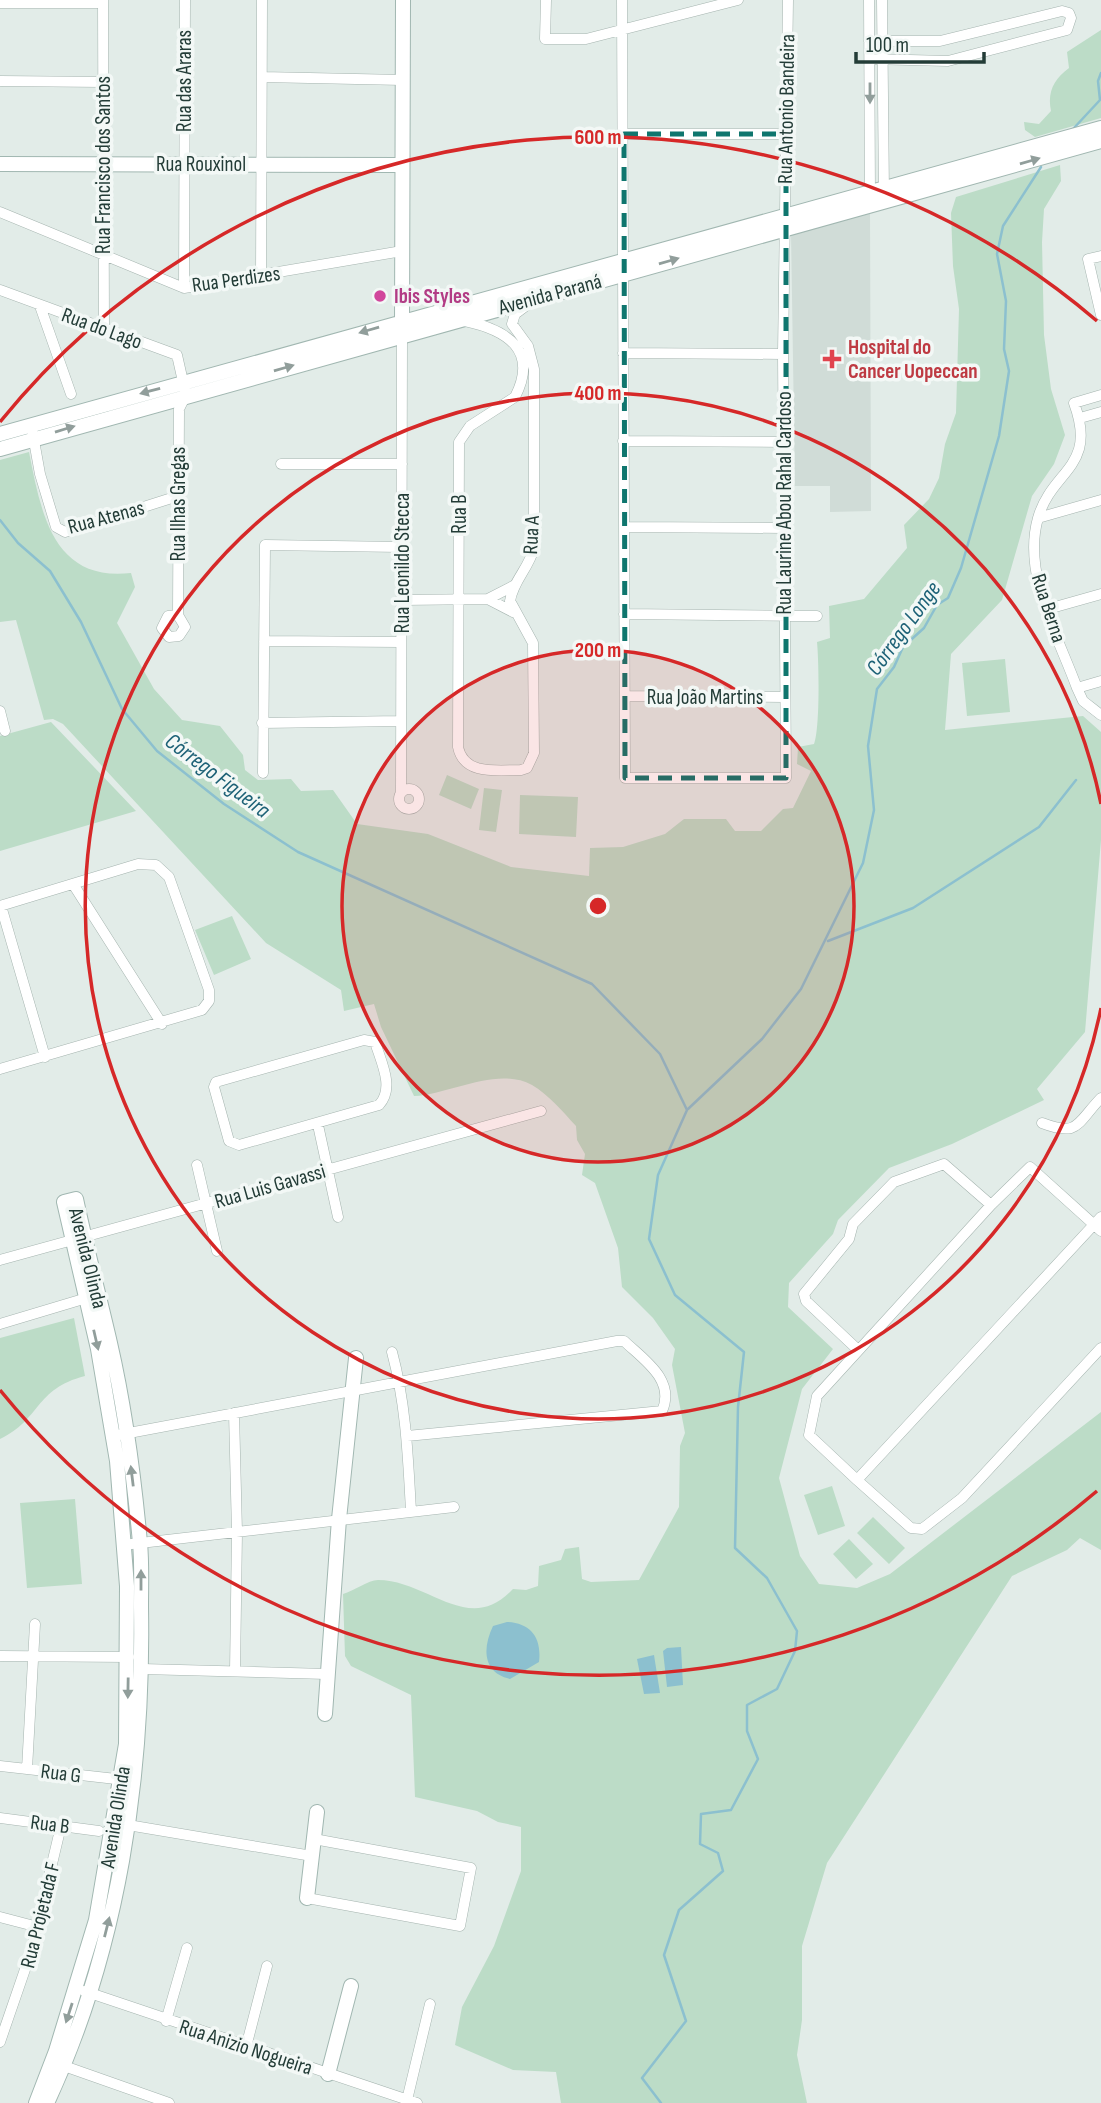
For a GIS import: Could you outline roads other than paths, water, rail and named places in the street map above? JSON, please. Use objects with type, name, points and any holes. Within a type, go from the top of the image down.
[{"type":"street","name":"Rua das Araras","points":[[184,288],[185,0]]},
{"type":"street","points":[[261,277],[262,0]]},
{"type":"street","name":"Rua Leonildo Stecca","points":[[403,0],[401,776],[405,790]]},
{"type":"street","points":[[545,0],[545,39],[586,38],[738,0]]},
{"type":"street","points":[[622,0],[625,696]]},
{"type":"street","name":"Rua Antonio Bandeira","points":[[785,223],[788,0]]},
{"type":"street","points":[[869,0],[878,197]]},
{"type":"street","points":[[878,197],[882,0]]},
{"type":"street","points":[[0,2],[103,1]]},
{"type":"street","name":"Rua Francisco dos Santos","points":[[103,1],[104,330]]},
{"type":"street","points":[[869,41],[940,41],[1062,11],[1069,13],[1071,18],[1067,30],[968,58],[948,61],[870,59]]},
{"type":"street","points":[[262,77],[403,80]]},
{"type":"street","points":[[0,81],[103,82]]},
{"type":"street","name":"Avenida Paraná","points":[[0,434],[33,431],[845,207],[1101,128]]},
{"type":"street","points":[[624,134],[786,134]]},
{"type":"street","name":"Avenida Paraná","points":[[878,197],[1101,141]]},
{"type":"street","name":"Rua Rouxinol","points":[[0,164],[402,165]]},
{"type":"street","name":"Rua Perdizes","points":[[0,212],[184,288],[402,251]]},
{"type":"street","name":"Rua Laurine Abou Rahal Cardoso","points":[[625,696],[625,778],[786,778],[783,354],[785,223]]},
{"type":"street","points":[[1101,256],[1088,259],[1101,316]]},
{"type":"street","name":"Avenida Paraná","points":[[402,328],[458,319],[536,298],[624,267]]},
{"type":"street","name":"Rua do Lago","points":[[0,290],[177,355],[185,389]]},
{"type":"street","points":[[506,337],[515,329],[512,324],[515,314],[536,298]]},
{"type":"street","points":[[40,306],[71,394]]},
{"type":"street","points":[[458,319],[489,326],[519,350],[523,361],[518,390],[532,398]]},
{"type":"street","name":"Rua A","points":[[480,769],[521,770],[527,768],[533,759],[533,643],[510,601],[516,584],[528,567],[534,548],[533,359],[528,345],[515,329]]},
{"type":"street","points":[[623,353],[783,354]]},
{"type":"street","name":"Rua Ilhas Gregas","points":[[178,615],[179,409],[185,389]]},
{"type":"street","name":"Rua B","points":[[480,769],[465,761],[458,747],[459,442],[465,430],[511,401],[518,390]]},
{"type":"street","points":[[1101,396],[1074,403],[1080,418],[1101,412]]},
{"type":"street","name":"Rua Berna","points":[[1080,418],[1081,439],[1077,458],[1053,490],[1038,518],[1034,549],[1036,576],[1077,688],[1083,701],[1101,715]]},
{"type":"street","name":"Avenida Paraná","points":[[0,449],[33,431]]},
{"type":"street","name":"Rua Atenas","points":[[33,431],[43,485],[60,531],[65,532],[178,496]]},
{"type":"street","points":[[623,441],[785,442]]},
{"type":"street","points":[[281,464],[402,464]]},
{"type":"street","points":[[1038,518],[1101,500]]},
{"type":"street","points":[[624,527],[784,528]]},
{"type":"street","points":[[263,774],[265,545],[401,547]]},
{"type":"street","points":[[401,600],[488,599],[516,584]]},
{"type":"street","points":[[1048,610],[1101,594]]},
{"type":"street","points":[[488,599],[516,614]]},
{"type":"street","points":[[624,614],[817,616]]},
{"type":"street","points":[[264,641],[401,642]]},
{"type":"street","points":[[1077,688],[1101,681]]},
{"type":"street","name":"Rua João Martins","points":[[625,696],[784,698]]},
{"type":"street","points":[[0,712],[5,731]]},
{"type":"street","points":[[262,723],[401,722]]},
{"type":"street","points":[[0,1069],[162,1024],[202,1010],[209,1001],[209,990],[169,877],[156,865],[138,864],[0,906],[45,1056]]},
{"type":"street","points":[[73,884],[162,1024]]},
{"type":"street","points":[[365,1040],[375,1042],[387,1083],[385,1098],[372,1109],[318,1125],[234,1145],[229,1142],[214,1087],[216,1082],[365,1040]]},
{"type":"street","points":[[1042,1123],[1064,1131],[1072,1129],[1101,1098]]},
{"type":"street","name":"Rua Luis Gavassi","points":[[0,1260],[541,1111]]},
{"type":"street","points":[[318,1125],[338,1217]]},
{"type":"street","points":[[857,1349],[806,1301],[804,1294],[849,1239],[853,1224],[894,1182],[937,1164],[950,1167],[990,1205]]},
{"type":"street","points":[[197,1165],[217,1251]]},
{"type":"street","points":[[857,1480],[1099,1225],[1030,1167],[990,1205],[817,1396],[808,1434],[857,1480],[911,1528],[922,1529],[961,1498],[1101,1348]]},
{"type":"street","name":"Avenida Olinda","points":[[47,2103],[82,1991],[109,1923],[114,1864],[142,1669],[123,1545],[120,1435],[111,1344],[91,1297],[78,1238]]},
{"type":"street","points":[[0,1324],[91,1297]]},
{"type":"street","points":[[120,1435],[617,1341],[624,1341],[663,1380],[665,1405],[662,1411],[407,1436]]},
{"type":"street","points":[[392,1352],[400,1382],[407,1436],[411,1511]]},
{"type":"street","points":[[325,1714],[339,1519],[356,1358]]},
{"type":"street","points":[[234,1413],[237,1532],[235,1671]]},
{"type":"street","name":"Avenida Olinda","points":[[114,1864],[128,1825],[129,1657],[141,1544],[120,1435]]},
{"type":"street","points":[[123,1545],[454,1507]]},
{"type":"street","points":[[27,1769],[35,1624]]},
{"type":"street","points":[[0,1656],[129,1657]]},
{"type":"street","points":[[142,1669],[327,1674]]},
{"type":"street","name":"Rua G","points":[[0,1766],[128,1781]]},
{"type":"street","points":[[314,1839],[471,1868],[460,1926],[307,1898],[317,1812]]},
{"type":"street","name":"Rua B","points":[[0,1818],[99,1831]]},
{"type":"street","points":[[128,1825],[312,1856]]},
{"type":"street","name":"Rua Projetada F","points":[[0,2042],[3,2026],[38,1927],[61,1826]]},
{"type":"street","points":[[0,1917],[38,1927]]},
{"type":"street","points":[[166,2021],[187,1948]]},
{"type":"street","points":[[246,2047],[267,1966]]},
{"type":"street","points":[[328,2074],[351,1986]]},
{"type":"street","name":"Rua Anizio Nogueira","points":[[82,1991],[412,2101]]},
{"type":"street","points":[[412,2101],[430,2004]]},
{"type":"street","points":[[58,2064],[140,2098],[169,2103]]},
{"type":"street","name":"Avenida Olinda","points":[[36,2103],[58,2064]]},
{"type":"water","points":[[507,1622],[523,1625],[533,1633],[539,1646],[539,1662],[510,1679],[494,1671],[486,1651],[493,1626]]},
{"type":"water","points":[[681,1647],[683,1685],[667,1687],[663,1651]]},
{"type":"water","points":[[654,1655],[660,1693],[644,1694],[637,1659]]},
{"type":"waterway","name":"Córrego Longe","points":[[1073,129],[1100,100],[1098,81],[1101,73]]},
{"type":"waterway","name":"Córrego Longe","points":[[688,1109],[762,1039],[801,989],[863,863],[874,810],[868,746],[877,689],[894,667],[903,647],[924,628],[937,605],[948,598],[961,568],[999,436],[1009,371],[1004,349],[1006,301],[997,254],[1003,226],[1041,167]]},
{"type":"waterway","name":"Córrego Figueira","points":[[0,520],[18,543],[50,571],[81,622],[122,709],[157,751],[224,804],[298,852],[592,984],[660,1054],[687,1110],[658,1175],[649,1239],[675,1295],[744,1352],[738,1407],[735,1548],[767,1578],[797,1631],[795,1651],[777,1689],[747,1705],[747,1731],[758,1759],[731,1810],[701,1814],[700,1844],[718,1853],[723,1871],[679,1910],[664,1955],[686,2021],[642,2078],[661,2103]]},
{"type":"waterway","points":[[828,941],[913,908],[1039,827],[1076,780]]},
{"type":"place","name":"Ibis Styles","points":[[380,296]]},
{"type":"place","name":"Hospital do Cancer Uopeccan","points":[[832,359]]}]
